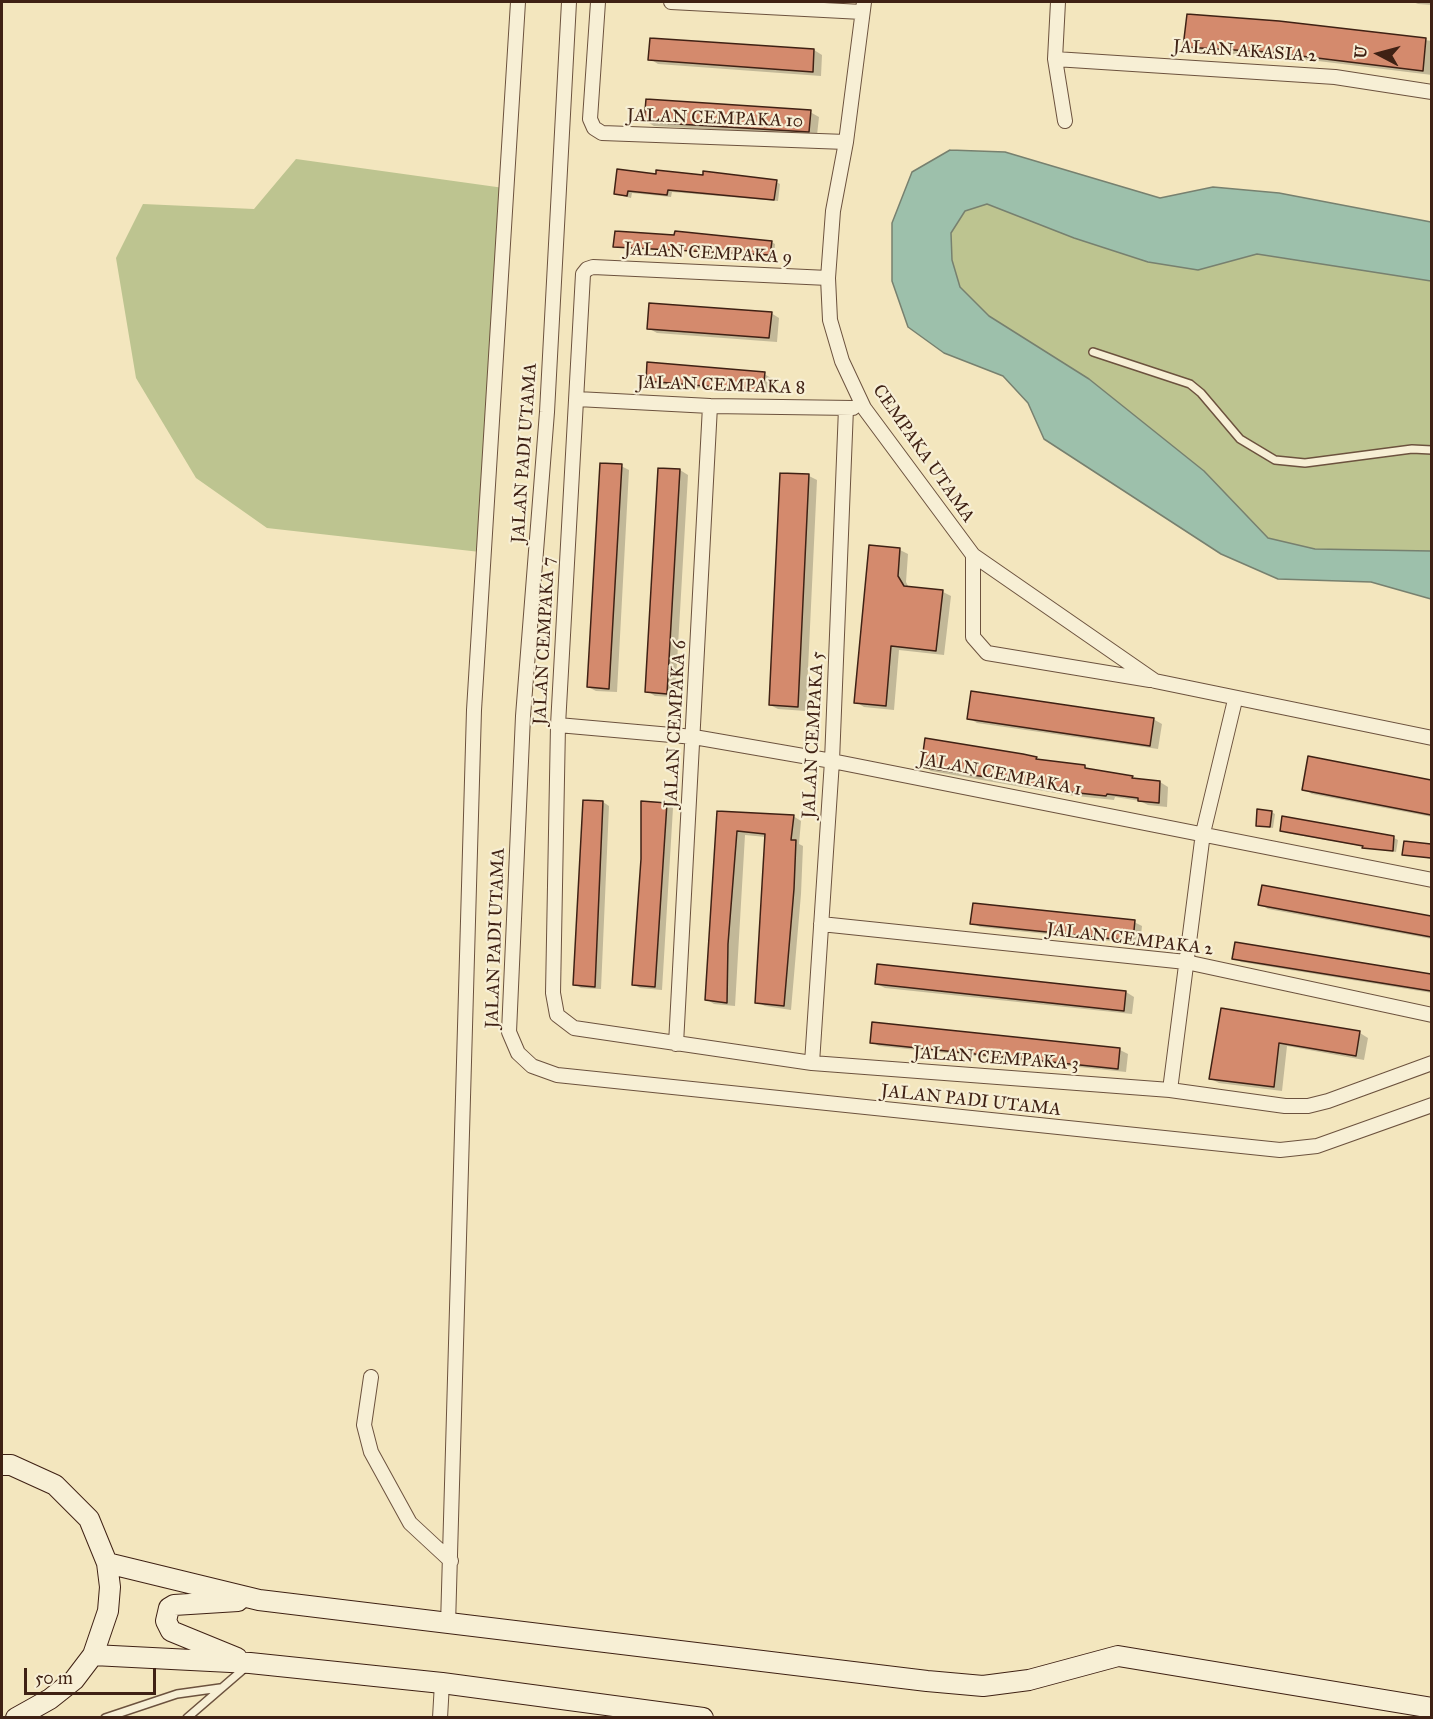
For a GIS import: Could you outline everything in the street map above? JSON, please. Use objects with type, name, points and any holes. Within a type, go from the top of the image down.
[{"type":"street","points":[[448,1624],[474,710],[518,2]]},
{"type":"street","name":"JALAN PADI UTAMA","points":[[569,2],[547,412],[523,716],[509,1032],[518,1053],[532,1066],[557,1075],[1280,1150],[1317,1146],[1431,1105]]},
{"type":"street","name":"JALAN CEMPAKA 10","points":[[598,2],[590,119],[594,128],[602,133],[846,142]]},
{"type":"street","points":[[670,2],[863,7]]},
{"type":"street","points":[[1058,2],[1055,59],[1065,121]]},
{"type":"street","name":"CEMPAKA UTAMA","points":[[863,7],[846,142],[833,211],[828,278],[830,320],[842,361],[864,408],[973,555],[1155,681],[1235,700],[1431,738]]},
{"type":"street","name":"JALAN AKASIA 2","points":[[1055,59],[1335,77],[1431,92]]},
{"type":"street","name":"JALAN CEMPAKA 9","points":[[586,269],[593,267],[828,278]]},
{"type":"street","name":"JALAN CEMPAKA 7","points":[[557,1015],[553,993],[558,725],[583,274],[586,269]]},
{"type":"street","name":"JALAN CEMPAKA 8","points":[[577,399],[710,406],[864,408]]},
{"type":"street","name":"JALAN CEMPAKA 6","points":[[676,1044],[710,406]]},
{"type":"street","name":"JALAN CEMPAKA 5","points":[[812,1063],[832,761],[846,408]]},
{"type":"street","points":[[973,555],[973,637],[987,653],[1155,681]]},
{"type":"street","points":[[1170,1090],[1203,833],[1235,700]]},
{"type":"street","name":"JALAN CEMPAKA 1","points":[[558,725],[694,737],[832,761],[1431,880]]},
{"type":"street","name":"JALAN CEMPAKA 2","points":[[821,924],[1186,962],[1431,1015]]},
{"type":"street","name":"JALAN CEMPAKA 3","points":[[557,1015],[574,1028],[812,1063],[1170,1090],[1285,1106],[1308,1106],[1431,1063]]},
{"type":"street","points":[[371,1377],[364,1425],[371,1452],[410,1523],[451,1561]]},
{"type":"street","points":[[2,1465],[11,1465],[55,1485],[89,1519],[107,1563],[110,1587],[108,1611],[93,1655],[74,1680],[50,1699],[16,1718]]},
{"type":"street","points":[[107,1563],[259,1600],[983,1686],[1029,1680],[1118,1656],[1431,1708]]},
{"type":"street","points":[[250,1663],[171,1631],[167,1627],[166,1614],[174,1605],[259,1600]]},
{"type":"street","points":[[93,1655],[250,1663],[442,1683],[703,1718]]},
{"type":"street","points":[[440,1718],[442,1683]]},
{"type":"lane","points":[[1093,352],[1190,384],[1201,393],[1240,439],[1275,460],[1305,463],[1412,449],[1431,450]]},
{"type":"lane","points":[[187,1718],[250,1663]]},
{"type":"lane","points":[[105,1718],[177,1694],[220,1688]]},
{"type":"shaded area","points":[[950,150],[1005,152],[1160,198],[1213,187],[1279,193],[1431,222],[1431,281],[1257,254],[1198,270],[1148,262],[1074,238],[987,204],[965,211],[951,233],[952,260],[960,287],[989,316],[1089,379],[1204,471],[1268,538],[1315,549],[1431,551],[1431,599],[1371,582],[1278,579],[1221,554],[1044,439],[1028,403],[1003,376],[944,353],[908,327],[892,281],[892,223],[912,172]]},
{"type":"shaded area","points":[[296,159],[511,189],[489,553],[267,528],[196,478],[136,378],[116,258],[143,204],[254,209]]},
{"type":"shaded area","points":[[987,204],[1074,238],[1198,270],[1257,254],[1431,281],[1431,551],[1315,549],[1268,539],[1204,471],[1089,379],[989,316],[960,288],[952,260],[951,233],[965,211]]},
{"type":"building","points":[[1187,14],[1279,21],[1426,38],[1423,71],[1268,52],[1183,47]]},
{"type":"building","points":[[650,38],[814,49],[813,72],[648,60]]},
{"type":"building","points":[[646,99],[811,110],[809,132],[644,122]]},
{"type":"building","points":[[617,169],[656,174],[656,170],[703,175],[703,171],[777,180],[774,200],[668,190],[667,195],[628,191],[627,196],[614,194]]},
{"type":"building","points":[[615,231],[674,235],[675,231],[772,241],[770,255],[613,247]]},
{"type":"building","points":[[649,303],[772,312],[769,338],[647,329]]},
{"type":"building","points":[[647,362],[765,372],[763,391],[646,381]]},
{"type":"building","points":[[600,463],[622,464],[609,689],[587,687]]},
{"type":"building","points":[[658,468],[680,469],[667,694],[645,692]]},
{"type":"building","points":[[780,473],[809,474],[798,707],[769,705]]},
{"type":"building","points":[[869,545],[900,548],[898,576],[904,586],[943,590],[936,651],[891,646],[886,706],[854,703]]},
{"type":"building","points":[[971,691],[1154,718],[1150,746],[967,719]]},
{"type":"building","points":[[925,738],[1023,754],[1037,757],[1036,759],[1085,765],[1085,768],[1133,776],[1132,778],[1160,781],[1159,803],[1107,794],[1106,796],[1042,789],[1012,781],[921,767]]},
{"type":"building","points":[[1308,756],[1431,780],[1431,815],[1302,790]]},
{"type":"building","points":[[583,800],[603,801],[595,987],[573,985]]},
{"type":"building","points":[[641,801],[667,803],[655,987],[632,985],[641,859]]},
{"type":"building","points":[[1257,809],[1272,811],[1270,827],[1256,826]]},
{"type":"building","points":[[717,811],[794,815],[791,840],[796,840],[794,889],[784,1006],[755,1003],[765,834],[737,831],[728,944],[727,1003],[705,1000]]},
{"type":"building","points":[[1282,816],[1394,836],[1393,851],[1362,848],[1363,846],[1280,831]]},
{"type":"building","points":[[1404,841],[1431,844],[1431,858],[1402,855]]},
{"type":"building","points":[[1262,885],[1431,916],[1431,937],[1258,905]]},
{"type":"building","points":[[973,903],[1135,920],[1133,941],[970,924]]},
{"type":"building","points":[[1235,942],[1431,974],[1431,991],[1232,959]]},
{"type":"building","points":[[877,964],[1126,991],[1124,1011],[875,984]]},
{"type":"building","points":[[1221,1008],[1360,1031],[1356,1056],[1279,1043],[1274,1087],[1209,1079]]},
{"type":"building","points":[[872,1022],[1120,1048],[1118,1069],[870,1043]]}]
